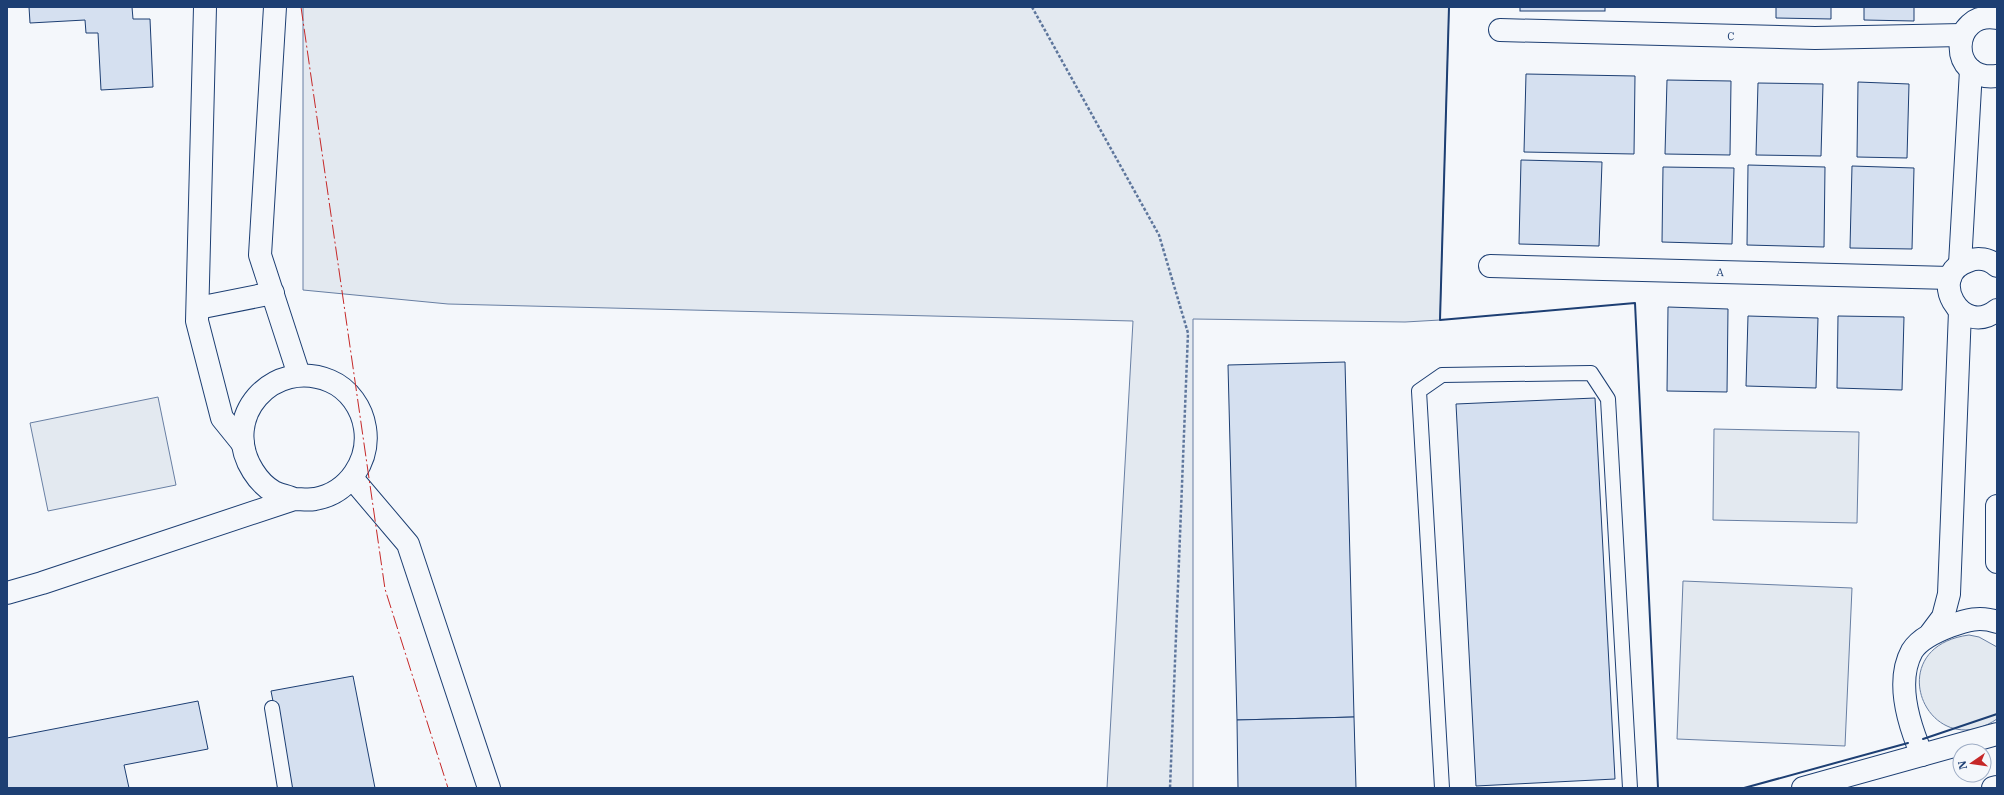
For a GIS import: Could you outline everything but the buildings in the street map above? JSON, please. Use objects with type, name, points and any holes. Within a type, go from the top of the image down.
[{"type":"street","points":[[205,7],[197,321],[222,418],[242,444],[248,463],[258,479],[274,492],[294,499]]},
{"type":"street","points":[[275,7],[260,255],[299,375]]},
{"type":"street","points":[[1986,15],[1971,24],[1962,36],[1960,51],[1964,61],[1971,70],[1979,75],[1989,77],[1997,76]]},
{"type":"street","name":"C","points":[[1500,30],[1815,38],[1962,36]]},
{"type":"street","points":[[1971,70],[1955,271],[1949,292],[1953,304],[1960,311],[1975,317],[1997,314]]},
{"type":"street","name":"A","points":[[1490,266],[1955,271],[1974,259],[1984,260],[1997,266]]},
{"type":"street","points":[[198,308],[273,293]]},
{"type":"street","points":[[1922,755],[1916,741],[1905,700],[1904,675],[1912,650],[1931,633],[1944,617],[1949,594],[1960,311]]},
{"type":"street","points":[[7,593],[49,581],[294,499],[315,499],[335,492],[352,478],[362,460],[366,439],[363,418],[354,399],[338,385],[319,376],[299,375],[280,380],[263,390],[251,405],[243,424],[242,444]]},
{"type":"street","points":[[352,478],[408,544],[489,788]]},
{"type":"street","points":[[1997,506],[1997,562]]},
{"type":"street","points":[[1931,633],[1962,621],[1986,618],[1997,622]]},
{"type":"street","points":[[1803,788],[1997,734]]},
{"type":"street","points":[[1993,788],[1997,787]]},
{"type":"lane","points":[[1442,788],[1419,391],[1442,375],[1591,373],[1608,399],[1630,788]]},
{"type":"lane","points":[[272,708],[285,788]]},
{"type":"path","points":[[1032,7],[1159,235],[1188,333],[1170,788]]},
{"type":"shaded area","points":[[303,7],[1449,7],[1440,320],[1405,322],[1193,319],[1193,788],[1107,788],[1133,321],[448,304],[303,290]]},
{"type":"shaded area","points":[[158,397],[176,485],[48,511],[30,423]]},
{"type":"shaded area","points":[[1714,429],[1859,432],[1857,523],[1713,520]]},
{"type":"shaded area","points":[[1683,581],[1852,588],[1845,746],[1677,739]]},
{"type":"shaded area","points":[[1969,635],[1979,637],[1997,647],[1997,719],[1972,729],[1950,727],[1933,716],[1923,699],[1919,679],[1925,660],[1941,644]]},
{"type":"wall","points":[[1449,7],[1440,320],[1635,303],[1658,788]]},
{"type":"wall","points":[[1923,739],[1997,714]]},
{"type":"wall","points":[[1744,788],[1908,743]]},
{"type":"power","points":[[301,7],[385,589],[448,788]]}]
